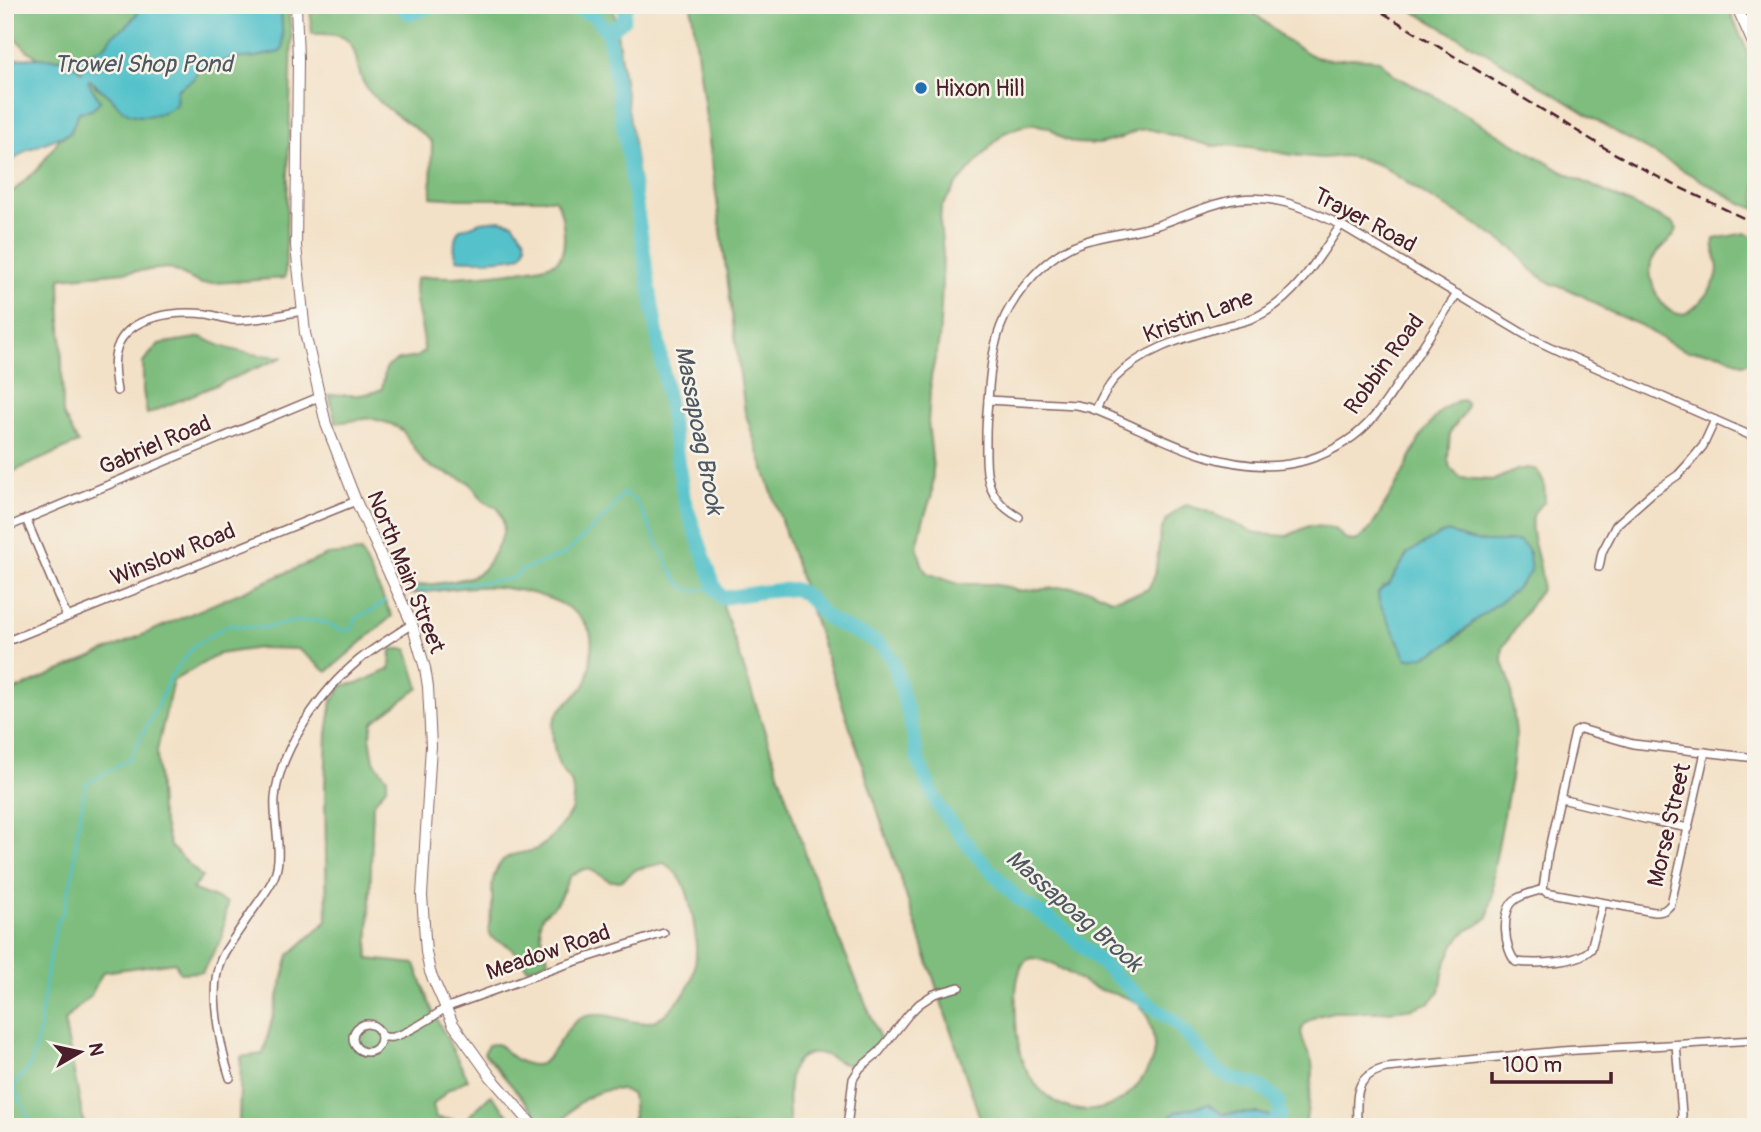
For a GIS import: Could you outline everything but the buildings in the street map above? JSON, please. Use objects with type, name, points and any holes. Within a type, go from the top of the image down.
[{"type":"main road","name":"North Main Street","points":[[296,5],[296,246],[305,333],[326,424],[356,501],[412,624],[425,668],[431,746],[422,896],[430,972],[453,1024],[491,1077],[534,1127]]},
{"type":"main road","points":[[1736,5],[1756,50]]},
{"type":"street","name":"Trayer Road","points":[[1019,517],[997,501],[989,485],[986,422],[992,357],[997,336],[1004,317],[1020,290],[1052,258],[1085,241],[1140,230],[1223,202],[1246,198],[1267,198],[1299,206],[1341,225],[1529,337],[1756,438]]},
{"type":"street","name":"Kristin Lane","points":[[1096,410],[1114,379],[1139,358],[1183,340],[1247,320],[1283,301],[1341,225]]},
{"type":"street","name":"Robbin Road","points":[[988,400],[1076,405],[1096,410],[1199,454],[1246,466],[1264,467],[1311,459],[1355,435],[1373,418],[1457,294]]},
{"type":"street","points":[[117,391],[114,371],[117,349],[125,332],[143,321],[186,312],[210,314],[232,320],[302,311]]},
{"type":"street","name":"Gabriel Road","points":[[5,528],[319,397]]},
{"type":"street","points":[[1599,567],[1602,552],[1616,525],[1652,493],[1678,475],[1703,446],[1715,420]]},
{"type":"street","name":"Winslow Road","points":[[5,642],[356,501]]},
{"type":"street","points":[[26,519],[67,617]]},
{"type":"street","points":[[230,1077],[222,1050],[218,1020],[217,972],[228,946],[276,873],[278,859],[275,796],[286,756],[291,744],[333,685],[357,661],[412,624]]},
{"type":"street","points":[[1543,889],[1548,853],[1575,732],[1578,730],[1633,744],[1756,758]]},
{"type":"street","name":"Morse Street","points":[[1603,904],[1654,912],[1662,912],[1670,905],[1705,752]]},
{"type":"street","points":[[1561,799],[1689,828]]},
{"type":"street","points":[[1543,889],[1603,904],[1591,949],[1582,957],[1540,962],[1516,962],[1512,958],[1506,940],[1510,905],[1516,899],[1543,889]]},
{"type":"street","name":"Meadow Road","points":[[381,1036],[395,1037],[445,1008],[663,933]]},
{"type":"street","points":[[847,1127],[853,1079],[860,1068],[885,1046],[919,1004],[934,994],[958,987]]},
{"type":"street","points":[[365,1024],[374,1025],[381,1036],[377,1048],[369,1052],[356,1047],[353,1039],[355,1030],[365,1024]]},
{"type":"street","points":[[1357,1127],[1359,1086],[1367,1075],[1380,1070],[1546,1052],[1756,1040]]},
{"type":"street","points":[[1676,1045],[1681,1127]]},
{"type":"green space","points":[[5,5],[144,5],[127,26],[113,35],[104,47],[74,57],[84,70],[81,72],[59,59],[38,58],[27,50],[10,33],[5,21]]},
{"type":"green space","points":[[310,5],[613,5],[687,497],[810,868],[881,1041],[863,1058],[850,1064],[825,1055],[810,1054],[800,1058],[794,1066],[788,1090],[790,1127],[628,1127],[634,1116],[632,1095],[613,1089],[602,1091],[581,1102],[572,1109],[561,1127],[547,1127],[484,1053],[488,1045],[496,1044],[517,1060],[536,1065],[550,1056],[571,1027],[583,1017],[602,1015],[647,1022],[661,1017],[684,994],[693,975],[696,945],[693,918],[682,880],[664,863],[637,869],[620,881],[610,881],[584,869],[570,876],[557,903],[541,920],[541,937],[549,961],[528,969],[513,950],[490,934],[493,880],[500,864],[510,856],[543,845],[571,811],[572,787],[556,757],[553,726],[560,709],[580,691],[587,680],[592,648],[591,634],[582,619],[573,611],[552,599],[528,592],[481,587],[410,594],[407,587],[462,579],[483,570],[493,556],[503,533],[501,514],[498,508],[483,500],[469,482],[424,462],[402,430],[370,418],[336,423],[329,395],[362,395],[382,389],[387,367],[398,360],[417,357],[424,351],[416,279],[508,272],[550,265],[557,261],[563,249],[562,216],[554,199],[431,197],[432,142],[369,91],[363,82],[349,42],[337,35],[312,34]]},
{"type":"green space","points":[[691,5],[1245,5],[1287,41],[1315,57],[1332,60],[1379,60],[1395,76],[1563,172],[1674,224],[1677,229],[1675,234],[1653,258],[1650,270],[1657,295],[1667,309],[1674,313],[1690,311],[1715,281],[1718,270],[1714,239],[1745,233],[1756,237],[1756,329],[1752,340],[1751,362],[1742,364],[1722,354],[1687,351],[1583,296],[1554,285],[1530,268],[1515,250],[1474,223],[1428,197],[1382,166],[1362,159],[1345,156],[1322,158],[1250,147],[1212,146],[1149,129],[1138,130],[1099,144],[1075,143],[1064,139],[1050,128],[1034,124],[1004,133],[956,185],[941,208],[943,253],[939,340],[931,377],[928,422],[933,467],[932,494],[917,547],[927,573],[958,584],[991,584],[1017,591],[1071,587],[1091,590],[1111,599],[1137,594],[1148,589],[1155,575],[1161,531],[1166,520],[1187,505],[1258,534],[1287,536],[1309,526],[1326,527],[1334,529],[1346,539],[1358,540],[1371,528],[1421,436],[1443,409],[1457,401],[1464,400],[1467,405],[1450,432],[1450,468],[1461,478],[1494,480],[1528,468],[1537,470],[1544,483],[1545,502],[1536,510],[1532,519],[1542,578],[1541,589],[1503,647],[1502,659],[1510,682],[1516,734],[1488,917],[1466,931],[1454,944],[1444,968],[1440,991],[1430,1002],[1399,1010],[1333,1012],[1317,1016],[1304,1025],[1301,1032],[1313,1073],[1305,1127],[1282,1127],[1278,1118],[1257,1113],[1222,1114],[1168,1121],[1169,1127],[983,1127],[745,412]],"holes":[[[1450,532],[1475,541],[1519,541],[1479,617],[1453,641],[1389,585],[1408,553]],[[1033,958],[1049,963],[1095,988],[1127,998],[1143,1009],[1153,1034],[1153,1057],[1140,1082],[1121,1100],[1100,1109],[1074,1109],[1051,1099],[1032,1080],[1025,1068],[1019,1047],[1016,989],[1022,966]]]},
{"type":"green space","points":[[1403,5],[1727,5],[1756,71],[1756,209],[1614,131]]},
{"type":"green space","points":[[288,8],[292,38],[285,278],[201,284],[169,268],[60,278],[63,414],[78,443],[5,475],[5,194],[11,193],[38,169],[60,138],[70,133],[79,112],[100,101],[87,82],[91,80],[124,111],[177,90],[193,79],[201,66],[280,52],[283,47],[281,11]]},
{"type":"green space","points":[[202,337],[241,352],[283,357],[147,414],[143,391],[143,362],[159,344]]},
{"type":"green space","points":[[361,552],[392,616],[327,672],[298,649],[259,648],[219,654],[173,681],[157,751],[160,810],[170,846],[202,877],[192,889],[227,903],[222,938],[202,972],[180,973],[175,962],[103,972],[91,995],[64,1021],[84,1124],[87,1127],[5,1127],[5,691],[13,691],[327,555]]},
{"type":"green space","points":[[391,649],[407,649],[419,688],[373,722],[370,737],[374,761],[387,778],[387,786],[373,804],[368,959],[415,964],[432,1010],[468,1079],[448,1090],[433,1105],[436,1118],[464,1121],[491,1095],[519,1127],[235,1127],[239,1122],[241,1057],[263,1054],[289,955],[327,921],[325,790],[327,734],[332,701],[344,685],[359,683],[390,669]]},
{"type":"water","name":"Trowel Shop Pond","points":[[144,5],[287,5],[288,8],[281,11],[283,47],[280,52],[201,66],[193,79],[177,90],[176,105],[164,112],[150,115],[136,115],[123,110],[90,80],[88,82],[100,101],[92,110],[79,112],[70,133],[27,150],[5,166],[5,60],[67,57],[81,72],[83,70],[75,55],[88,54],[104,47],[113,35],[127,26]]},
{"type":"water","points":[[500,220],[513,223],[525,239],[526,245],[522,254],[500,259],[457,259],[455,243],[460,229],[480,222]]},
{"type":"water","points":[[1450,532],[1475,541],[1519,541],[1528,549],[1531,571],[1514,590],[1440,649],[1407,659],[1379,602],[1378,593],[1389,585],[1408,553],[1441,534]]},
{"type":"water","points":[[1208,1104],[1222,1114],[1257,1113],[1278,1118],[1282,1127],[1169,1127],[1167,1121],[1175,1112]]},
{"type":"waterway","name":"Massapoag Brook","points":[[399,5],[410,14],[435,5]]},
{"type":"waterway","name":"Massapoag Brook","points":[[566,5],[595,16],[608,32],[684,499],[715,588],[722,598],[793,589],[799,591],[831,620],[884,648],[895,667],[918,760],[926,779],[939,807],[976,855],[1017,898],[1060,926],[1136,994],[1176,1023],[1218,1071],[1233,1079],[1255,1084],[1272,1095],[1278,1101],[1280,1115],[1269,1127]]},
{"type":"waterway","points":[[608,32],[624,20],[625,8],[628,5]]},
{"type":"waterway","points":[[410,590],[512,579],[522,570],[565,554],[610,512],[623,493],[637,502],[681,585],[692,591],[715,588]]},
{"type":"waterway","points":[[34,1127],[13,1086],[30,1066],[40,1030],[48,966],[58,920],[64,911],[74,869],[77,831],[86,784],[130,758],[170,677],[194,646],[228,625],[262,628],[300,621],[320,621],[344,631],[353,629],[358,617],[385,601]]},
{"type":"railway","points":[[1370,5],[1610,151],[1756,224]]},
{"type":"place","name":"Hixon Hill","points":[[921,88]]}]
